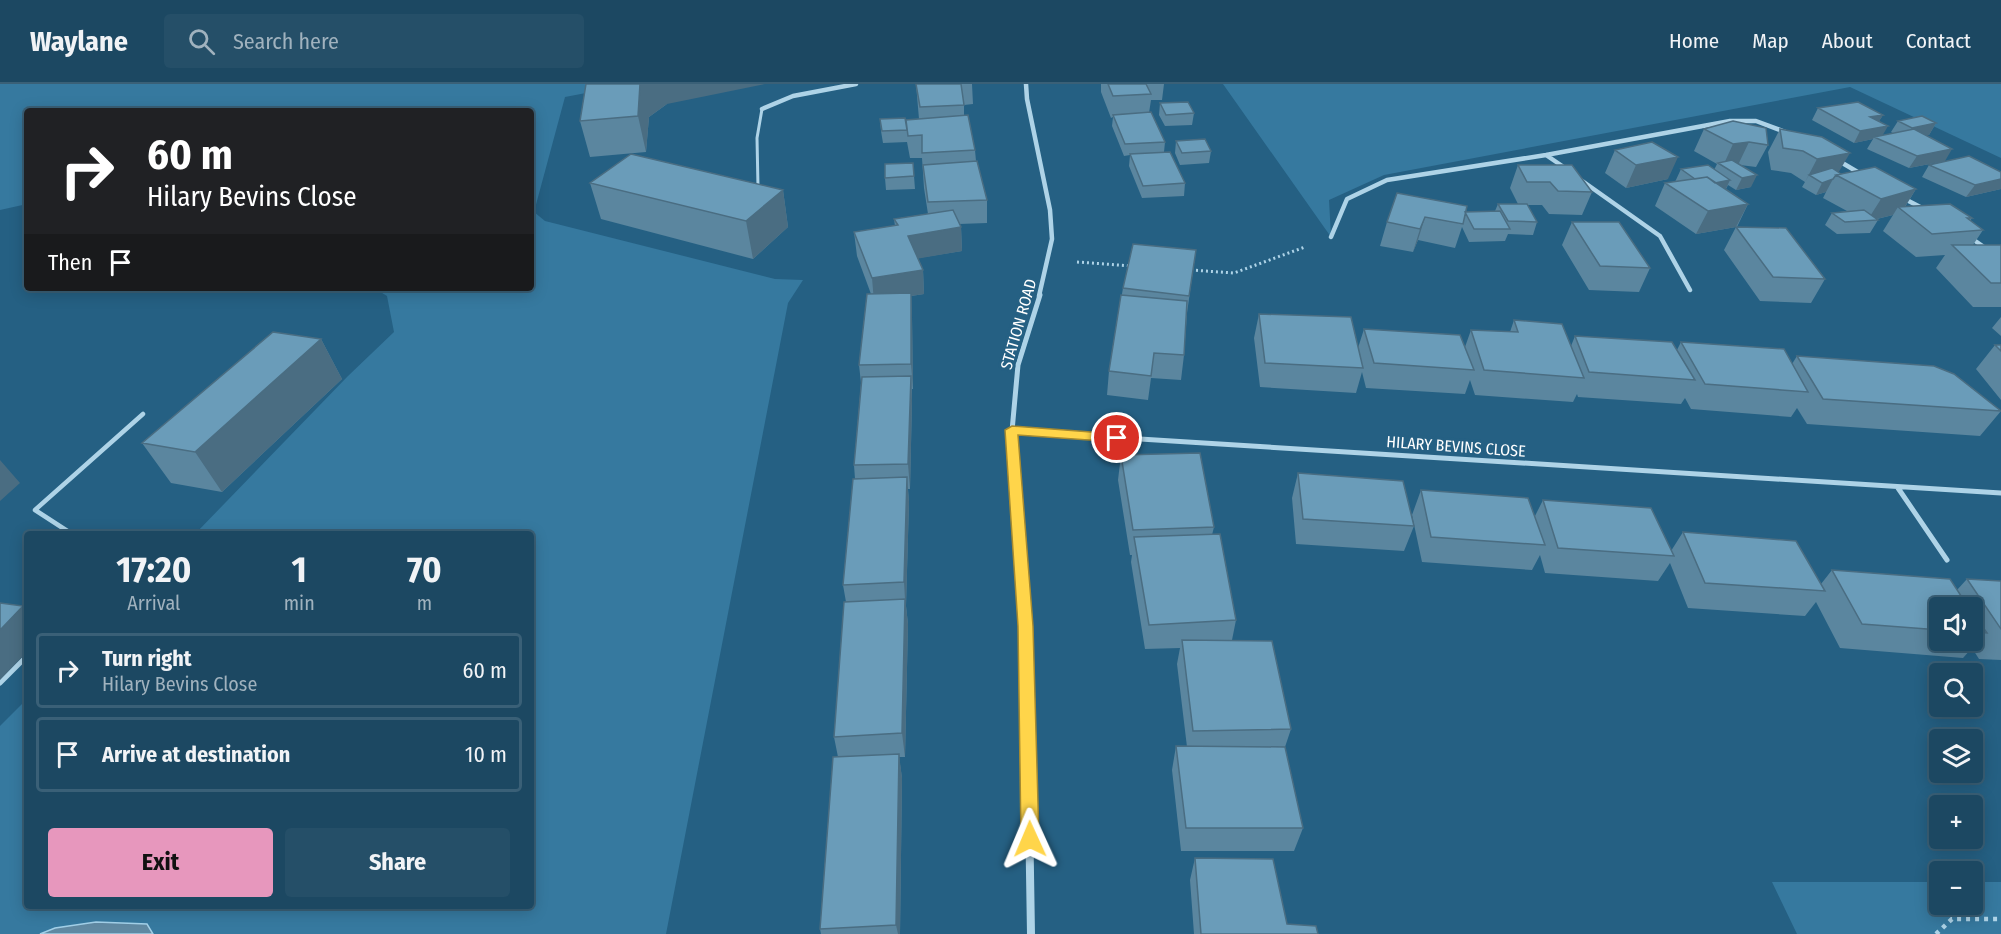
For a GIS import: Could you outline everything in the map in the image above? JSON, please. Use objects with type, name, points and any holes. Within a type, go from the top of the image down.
[{"type":"street","points":[[762,109],[782,100],[856,84]]},
{"type":"street","name":"STATION ROAD","points":[[1026,84],[1027,99],[1050,210],[1052,239],[1049,260],[1018,365],[1012,430],[1026,626],[1032,934]]},
{"type":"street","points":[[1330,237],[1347,199],[1387,180],[1546,155],[1730,121],[1756,121],[1795,136]]},
{"type":"street","points":[[1546,155],[1660,236],[1690,290]]},
{"type":"street","points":[[1836,160],[1866,177]]},
{"type":"street","points":[[1897,194],[1928,212]]},
{"type":"street","points":[[1966,235],[2001,259]]},
{"type":"street","name":"HILARY BEVINS CLOSE","points":[[1012,430],[2001,494]]},
{"type":"street","points":[[1898,488],[1947,560]]},
{"type":"lane","points":[[758,195],[757,138],[762,109]]},
{"type":"lane","points":[[67,531],[35,510],[143,414]]},
{"type":"lane","points":[[0,683],[24,659]]},
{"type":"path","points":[[1188,269],[1234,273],[1330,237]]},
{"type":"path","points":[[1049,260],[1142,266]]},
{"type":"path","points":[[1936,934],[1952,919],[2001,920]]},
{"type":"shaded area","points":[[0,84],[633,84],[565,97],[534,212],[534,108],[24,108],[24,205],[0,210]]},
{"type":"shaded area","points":[[1223,84],[2001,84],[2001,158],[1850,87],[1384,175],[1329,200],[1331,237]]},
{"type":"shaded area","points":[[534,212],[545,221],[775,279],[803,280],[788,303],[666,934],[153,934],[147,924],[55,928],[40,934],[0,934],[0,726],[24,702],[24,909],[534,909],[534,531],[198,531],[348,376],[394,332],[387,296],[379,291],[534,291]]},
{"type":"shaded area","points":[[1772,882],[1929,882],[1929,915],[1983,915],[1983,882],[2001,882],[2001,934],[1797,934]]},
{"type":"shaded area","points":[[96,922],[147,924],[153,934],[40,934],[55,928]]},
{"type":"building","points":[[586,84],[640,84],[638,116],[580,121]]},
{"type":"building","points":[[916,84],[961,84],[964,105],[920,107]]},
{"type":"building","points":[[1108,84],[1146,84],[1151,94],[1113,96]]},
{"type":"building","points":[[1188,102],[1194,113],[1166,115],[1160,103]]},
{"type":"building","points":[[1858,102],[1883,115],[1870,117],[1888,126],[1860,131],[1818,108]]},
{"type":"building","points":[[1151,112],[1165,142],[1125,144],[1113,115]]},
{"type":"building","points":[[968,115],[975,150],[922,153],[922,135],[908,136],[906,120]]},
{"type":"building","points":[[1922,116],[1936,123],[1912,128],[1898,121]]},
{"type":"building","points":[[905,118],[907,130],[882,131],[880,119]]},
{"type":"building","points":[[1733,121],[1766,128],[1768,145],[1749,142],[1733,144],[1704,129]]},
{"type":"building","points":[[1780,129],[1822,137],[1850,153],[1817,159],[1803,151],[1783,148]]},
{"type":"building","points":[[1914,129],[1952,149],[1917,156],[1874,137]]},
{"type":"building","points":[[1205,139],[1211,151],[1182,153],[1176,141]]},
{"type":"building","points":[[1652,142],[1678,157],[1636,165],[1615,150]]},
{"type":"building","points":[[1170,152],[1185,183],[1143,186],[1130,154]]},
{"type":"building","points":[[631,154],[783,190],[746,221],[590,183]]},
{"type":"building","points":[[1969,156],[2001,172],[2001,179],[1975,185],[1929,165]]},
{"type":"building","points":[[1732,160],[1757,175],[1742,178],[1718,163]]},
{"type":"building","points":[[977,161],[987,200],[928,202],[923,165]]},
{"type":"building","points":[[913,163],[914,176],[885,178],[885,164]]},
{"type":"building","points":[[1518,165],[1572,165],[1592,192],[1558,191],[1550,182],[1527,182]]},
{"type":"building","points":[[1708,165],[1730,180],[1715,183],[1707,177],[1695,179],[1681,169]]},
{"type":"building","points":[[1875,167],[1916,189],[1881,199],[1836,175]]},
{"type":"building","points":[[1832,168],[1841,174],[1822,183],[1809,175]]},
{"type":"building","points":[[1707,177],[1748,204],[1708,211],[1665,183]]},
{"type":"building","points":[[1397,193],[1467,206],[1463,224],[1425,217],[1420,229],[1387,222]]},
{"type":"building","points":[[1498,204],[1527,204],[1537,222],[1508,221]]},
{"type":"building","points":[[1950,204],[1972,218],[1967,218],[1983,230],[1932,234],[1898,207]]},
{"type":"building","points":[[953,210],[961,227],[908,236],[923,270],[872,278],[854,232],[898,225],[894,219]]},
{"type":"building","points":[[1864,210],[1878,220],[1845,222],[1832,213]]},
{"type":"building","points":[[1500,211],[1510,229],[1474,229],[1465,212]]},
{"type":"building","points":[[1572,222],[1619,222],[1650,268],[1600,266]]},
{"type":"building","points":[[1736,227],[1786,228],[1825,279],[1773,277]]},
{"type":"building","points":[[1133,244],[1196,250],[1189,296],[1123,288]]},
{"type":"building","points":[[1952,245],[2001,245],[2001,283],[1991,283]]},
{"type":"building","points":[[911,293],[911,364],[859,365],[867,294]]},
{"type":"building","points":[[1121,295],[1187,301],[1184,355],[1154,353],[1151,376],[1109,371]]},
{"type":"building","points":[[1259,314],[1351,317],[1363,368],[1265,363]]},
{"type":"building","points":[[1514,320],[1562,324],[1584,378],[1484,370],[1471,330],[1518,332]]},
{"type":"building","points":[[1364,329],[1460,335],[1474,370],[1374,363]]},
{"type":"building","points":[[273,332],[321,339],[195,452],[142,443]]},
{"type":"building","points":[[1575,336],[1672,342],[1695,380],[1589,372]]},
{"type":"building","points":[[1681,342],[1784,349],[1808,392],[1705,384]]},
{"type":"building","points":[[1797,356],[1934,366],[1954,374],[2001,411],[1823,399]]},
{"type":"building","points":[[911,376],[908,464],[854,465],[862,377]]},
{"type":"building","points":[[1200,453],[1214,527],[1133,530],[1121,455]]},
{"type":"building","points":[[1298,473],[1403,481],[1414,526],[1303,519]]},
{"type":"building","points":[[907,477],[904,582],[843,585],[853,479]]},
{"type":"building","points":[[1421,490],[1528,498],[1545,545],[1431,537]]},
{"type":"building","points":[[1543,500],[1651,508],[1674,556],[1558,548]]},
{"type":"building","points":[[1683,532],[1796,541],[1825,591],[1705,583]]},
{"type":"building","points":[[1220,534],[1236,620],[1149,625],[1134,537]]},
{"type":"building","points":[[1832,570],[1950,579],[1962,597],[1929,597],[1929,629],[1862,624]]},
{"type":"building","points":[[1967,579],[2001,581],[2001,629],[1983,603],[1983,597],[1979,597]]},
{"type":"building","points":[[905,599],[902,733],[834,737],[844,602]]},
{"type":"building","points":[[0,603],[23,606],[0,630]]},
{"type":"building","points":[[1182,640],[1272,641],[1291,729],[1193,731]]},
{"type":"building","points":[[1176,746],[1285,747],[1303,828],[1186,828]]},
{"type":"building","points":[[899,754],[896,925],[820,929],[833,757]]},
{"type":"building","points":[[1195,858],[1273,859],[1287,924],[1316,926],[1318,934],[1201,934]]},
{"type":"route","points":[[1030,839],[1026,626],[1012,430],[1117,438]]}]
